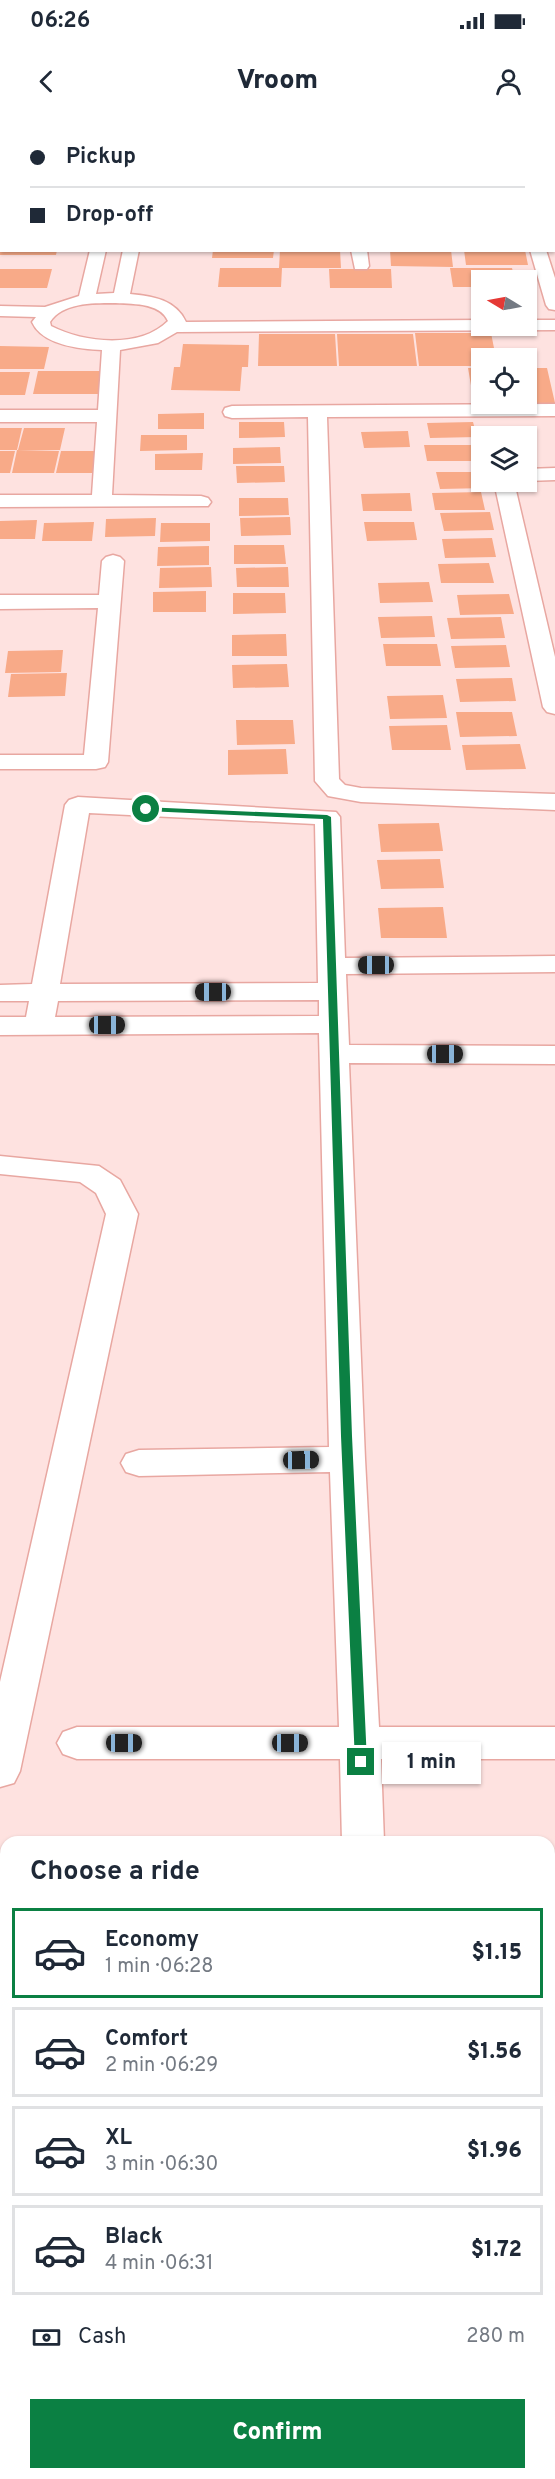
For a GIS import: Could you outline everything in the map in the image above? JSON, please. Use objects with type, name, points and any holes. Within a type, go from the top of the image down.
[{"type":"street","points":[[86,300],[98,252]]},
{"type":"street","points":[[121,298],[131,252]]},
{"type":"street","points":[[539,252],[555,304]]},
{"type":"street","points":[[0,322],[45,317],[58,307],[86,300],[121,298],[157,304],[169,309],[175,322]]},
{"type":"street","points":[[0,311],[45,317]]},
{"type":"street","points":[[45,317],[44,329],[65,340],[111,345],[146,340],[163,334],[175,322],[471,314]]},
{"type":"street","points":[[537,314],[555,314]]},
{"type":"street","points":[[175,322],[555,325]]},
{"type":"street","points":[[102,501],[111,345]]},
{"type":"street","points":[[232,412],[317,412],[493,419],[555,410]]},
{"type":"street","points":[[317,412],[327,781],[338,791],[362,795],[555,802]]},
{"type":"street","points":[[0,416],[107,416]]},
{"type":"street","points":[[537,475],[555,474]]},
{"type":"street","points":[[506,492],[555,706]]},
{"type":"street","points":[[0,501],[201,502]]},
{"type":"street","points":[[0,762],[96,762],[113,561]]},
{"type":"street","points":[[0,602],[111,601]]},
{"type":"street","points":[[39,1026],[78,805],[327,817],[347,1460],[363,1836]]},
{"type":"street","points":[[0,993],[45,993],[555,964]]},
{"type":"street","points":[[0,1026],[334,1039],[555,1055]]},
{"type":"street","points":[[0,1165],[88,1173],[109,1187],[122,1214],[0,1771]]},
{"type":"street","points":[[139,1463],[347,1460]]},
{"type":"street","points":[[77,1743],[555,1743]]},
{"type":"building","points":[[0,252],[57,252],[56,255],[0,255]]},
{"type":"building","points":[[213,252],[274,252],[273,258],[212,258]]},
{"type":"building","points":[[280,252],[340,252],[341,268],[282,268],[281,287],[218,287],[220,268],[279,268]]},
{"type":"building","points":[[390,252],[451,252],[453,267],[391,266]]},
{"type":"building","points":[[464,252],[525,252],[528,265],[466,265]]},
{"type":"building","points":[[450,268],[512,268],[512,270],[471,270],[471,287],[453,287]]},
{"type":"building","points":[[0,269],[52,269],[47,288],[0,288]]},
{"type":"building","points":[[329,269],[391,269],[392,288],[330,288]]},
{"type":"building","points":[[415,333],[471,333],[471,336],[492,336],[494,348],[471,348],[471,366],[419,366]]},
{"type":"building","points":[[259,334],[335,334],[337,366],[258,366]]},
{"type":"building","points":[[337,334],[413,334],[417,366],[339,366]]},
{"type":"building","points":[[183,344],[249,345],[248,367],[242,367],[240,391],[171,390],[174,367],[180,367]]},
{"type":"building","points":[[0,346],[49,347],[44,369],[0,369]]},
{"type":"building","points":[[468,368],[471,368],[471,386]]},
{"type":"building","points":[[537,368],[547,368],[555,403],[537,403]]},
{"type":"building","points":[[38,371],[106,371],[103,394],[33,394]]},
{"type":"building","points":[[0,372],[30,372],[25,395],[0,395]]},
{"type":"building","points":[[204,413],[204,429],[158,429],[158,414]]},
{"type":"building","points":[[239,422],[284,422],[285,437],[239,438]]},
{"type":"building","points":[[473,422],[474,426],[471,426],[471,437],[430,438],[427,423]]},
{"type":"building","points":[[0,428],[22,428],[17,450],[0,450]]},
{"type":"building","points":[[24,428],[65,428],[60,450],[18,450]]},
{"type":"building","points":[[408,431],[410,447],[364,448],[361,432]]},
{"type":"building","points":[[141,435],[187,435],[187,450],[140,451]]},
{"type":"building","points":[[424,445],[471,445],[471,461],[427,461]]},
{"type":"building","points":[[280,447],[281,463],[233,464],[233,448]]},
{"type":"building","points":[[17,450],[59,451],[54,473],[12,473]]},
{"type":"building","points":[[0,451],[15,451],[10,473],[0,473]]},
{"type":"building","points":[[61,451],[102,451],[98,473],[56,473]]},
{"type":"building","points":[[203,453],[202,470],[155,470],[155,454]]},
{"type":"building","points":[[236,466],[284,466],[285,482],[237,483]]},
{"type":"building","points":[[436,472],[471,472],[471,488],[440,489]]},
{"type":"building","points":[[481,492],[485,510],[435,510],[432,493]]},
{"type":"building","points":[[410,493],[412,511],[363,511],[361,494]]},
{"type":"building","points":[[239,498],[288,498],[289,515],[239,516]]},
{"type":"building","points":[[490,512],[494,530],[444,531],[440,513]]},
{"type":"building","points":[[290,517],[291,535],[241,536],[240,518]]},
{"type":"building","points":[[156,518],[155,536],[105,537],[106,519]]},
{"type":"building","points":[[37,520],[35,539],[0,539],[0,521]]},
{"type":"building","points":[[94,522],[92,541],[42,541],[44,523]]},
{"type":"building","points":[[364,522],[414,522],[417,540],[367,541]]},
{"type":"building","points":[[161,523],[210,523],[210,541],[160,542]]},
{"type":"building","points":[[492,538],[496,557],[445,558],[442,539]]},
{"type":"building","points":[[234,545],[284,545],[286,564],[234,564]]},
{"type":"building","points":[[209,546],[209,565],[157,566],[158,547]]},
{"type":"building","points":[[489,563],[494,583],[441,583],[438,564]]},
{"type":"building","points":[[211,567],[212,587],[159,588],[160,568]]},
{"type":"building","points":[[288,567],[289,587],[237,587],[236,568]]},
{"type":"building","points":[[429,582],[433,602],[380,603],[378,583]]},
{"type":"building","points":[[206,591],[206,612],[153,612],[153,592]]},
{"type":"building","points":[[233,593],[285,593],[286,613],[233,614]]},
{"type":"building","points":[[509,594],[514,614],[460,615],[457,595]]},
{"type":"building","points":[[432,616],[435,637],[381,638],[378,617]]},
{"type":"building","points":[[501,617],[505,638],[451,639],[447,618]]},
{"type":"building","points":[[286,634],[287,656],[232,656],[232,635]]},
{"type":"building","points":[[383,644],[437,644],[441,666],[386,666]]},
{"type":"building","points":[[506,645],[510,667],[455,668],[451,646]]},
{"type":"building","points":[[63,650],[61,672],[5,673],[8,651]]},
{"type":"building","points":[[287,664],[289,687],[233,688],[232,665]]},
{"type":"building","points":[[67,673],[65,696],[8,697],[11,674]]},
{"type":"building","points":[[512,678],[516,701],[460,702],[456,679]]},
{"type":"building","points":[[443,695],[447,718],[390,719],[387,696]]},
{"type":"building","points":[[456,712],[512,712],[517,736],[460,737]]},
{"type":"building","points":[[236,720],[293,720],[295,744],[237,745]]},
{"type":"building","points":[[447,725],[451,750],[392,750],[389,726]]},
{"type":"building","points":[[520,744],[526,769],[466,770],[462,745]]},
{"type":"building","points":[[286,749],[288,774],[228,775],[228,750]]},
{"type":"building","points":[[439,823],[443,851],[381,852],[378,824]]},
{"type":"building","points":[[440,859],[444,888],[381,889],[377,860]]},
{"type":"building","points":[[443,907],[447,938],[381,938],[378,908]]},
{"type":"route","points":[[146,809],[327,817],[346,1436],[361,1762]]}]
